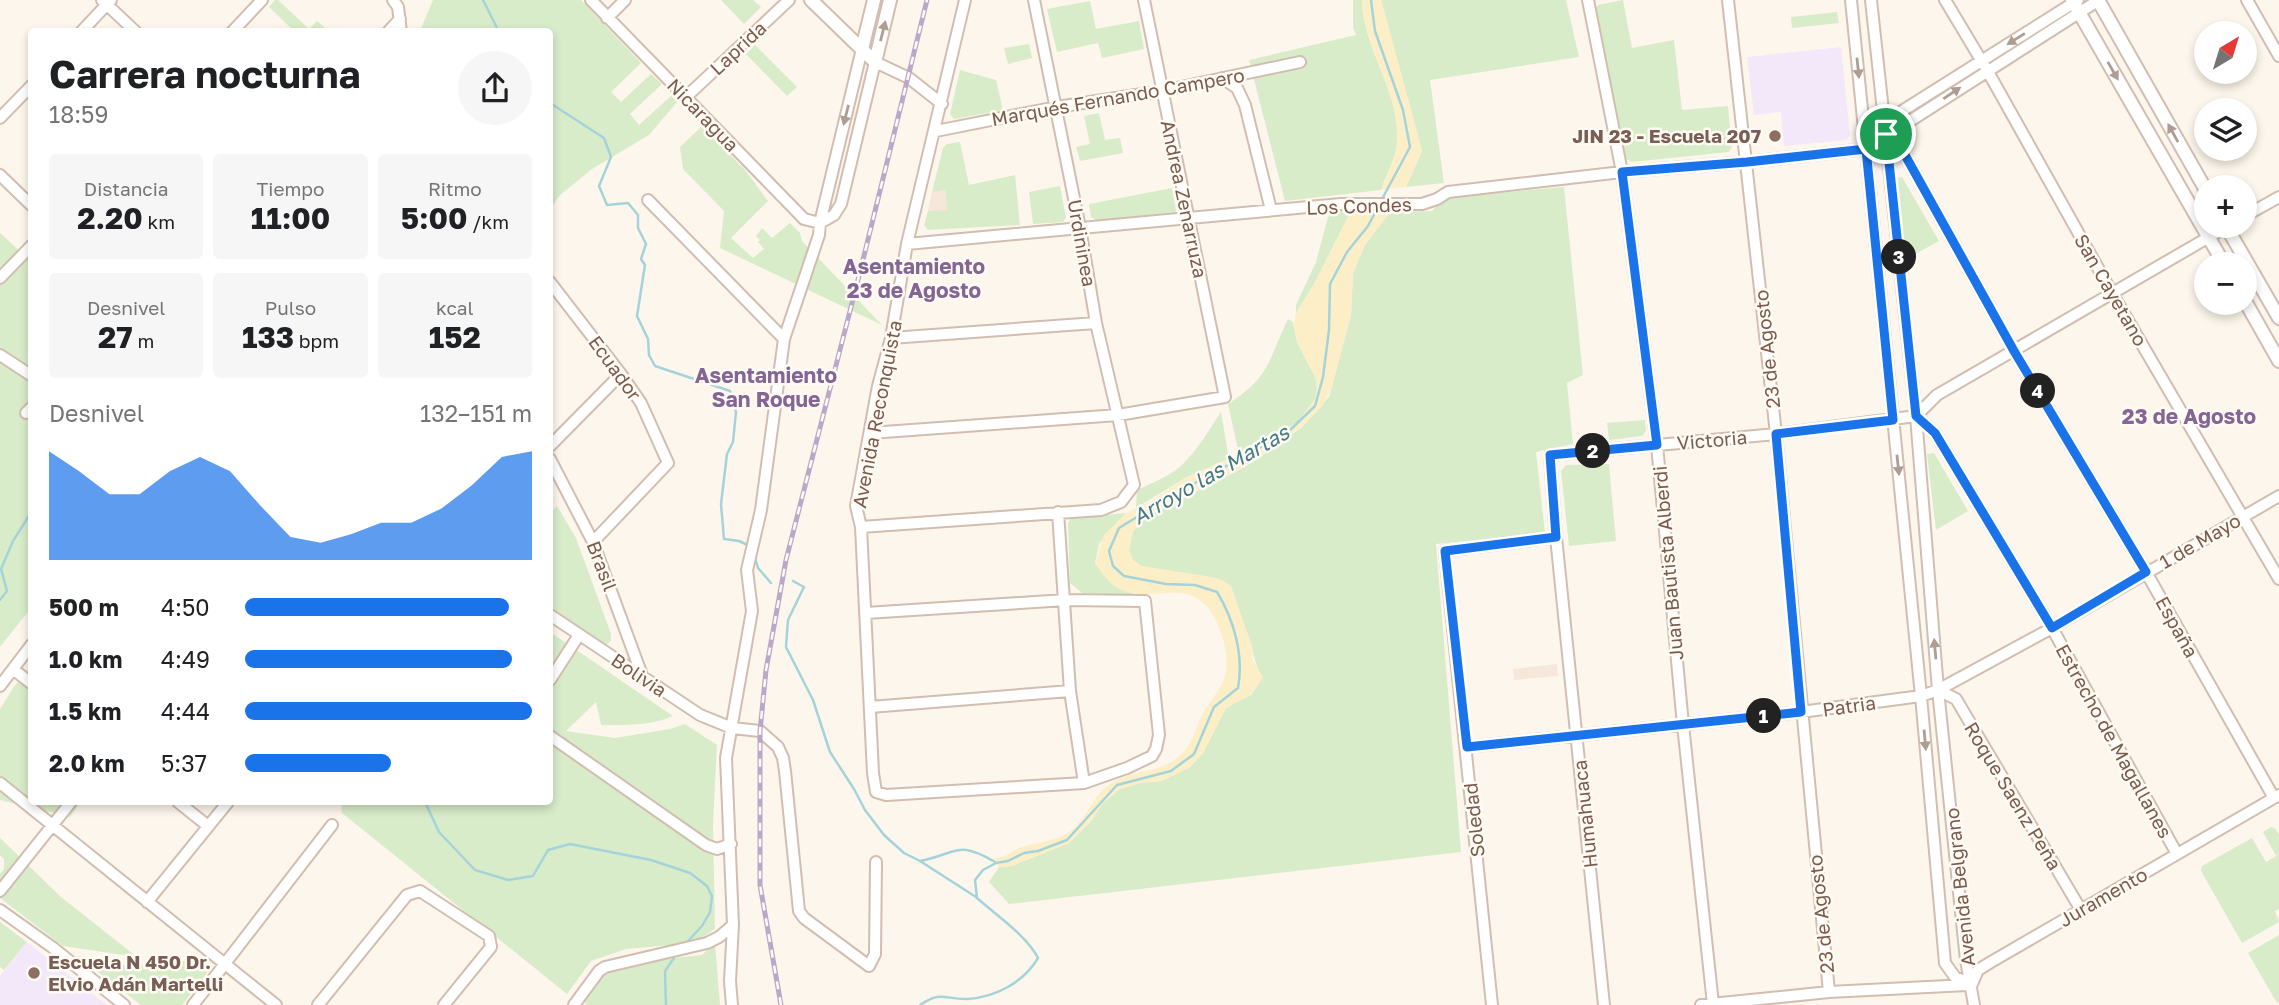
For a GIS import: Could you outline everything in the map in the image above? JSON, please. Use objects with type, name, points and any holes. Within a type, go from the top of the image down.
[{"type":"street","points":[[236,28],[262,0]]},
{"type":"street","points":[[393,0],[398,7],[401,28]]},
{"type":"street","name":"Nicaragua","points":[[591,0],[804,219],[820,223]]},
{"type":"street","points":[[607,18],[625,0]]},
{"type":"street","name":"Laprida","points":[[686,97],[789,0]]},
{"type":"street","points":[[811,0],[875,62],[909,78],[942,104]]},
{"type":"street","points":[[732,1005],[730,981],[733,925],[726,758],[752,611],[747,570],[761,510],[784,338],[819,235],[874,0]]},
{"type":"street","points":[[820,223],[834,215],[841,204],[890,0]]},
{"type":"street","name":"Avenida Reconquista","points":[[965,0],[908,244],[856,506],[861,527],[873,773],[876,792],[886,795],[1084,783]]},
{"type":"street","name":"Urdininea","points":[[1034,0],[1057,107],[1096,323],[1134,485],[1121,502],[1101,510],[1058,512]]},
{"type":"street","name":"Andrea Zenarruza","points":[[1118,415],[1224,397],[1144,0]]},
{"type":"street","name":"Juan Bautista Alberdi","points":[[1588,0],[1622,172],[1657,445],[1707,1004]]},
{"type":"street","name":"23 de Agosto","points":[[1728,0],[1776,434],[1829,992]]},
{"type":"street","name":"Avenida Belgrano","points":[[1851,0],[1945,963],[1955,977],[1972,984]]},
{"type":"street","name":"Avenida Belgrano","points":[[1871,0],[1889,129],[1938,690],[1966,960],[1972,984]]},
{"type":"street","name":"San Cayetano","points":[[1944,0],[2279,579]]},
{"type":"street","points":[[1866,149],[1889,129],[1910,121],[1984,65],[2076,4],[2099,0],[2197,175]]},
{"type":"street","points":[[2247,0],[2279,56]]},
{"type":"street","points":[[85,28],[107,2],[132,28]]},
{"type":"street","points":[[2076,4],[2194,212]]},
{"type":"street","points":[[392,28],[400,19]]},
{"type":"street","name":"Marqués Fernando Campero","points":[[936,131],[1057,107],[1162,91],[1300,62]]},
{"type":"street","points":[[1222,78],[1237,88],[1245,105],[1271,210]]},
{"type":"street","points":[[0,118],[28,89]]},
{"type":"street","name":"España","points":[[1889,129],[2014,351],[2276,796]]},
{"type":"street","name":"Los Condes","points":[[908,244],[1341,204],[1422,204],[1448,192],[1866,149]]},
{"type":"street","points":[[0,175],[28,202]]},
{"type":"street","points":[[2257,209],[2279,197]]},
{"type":"street","points":[[648,200],[784,338]]},
{"type":"street","points":[[1916,416],[1937,395],[2206,238]]},
{"type":"street","points":[[2234,238],[2279,318]]},
{"type":"street","points":[[0,278],[28,249]]},
{"type":"street","name":"Ecuador","points":[[553,286],[641,403],[668,463],[593,542]]},
{"type":"street","points":[[553,299],[558,293]]},
{"type":"street","points":[[2253,315],[2279,361]]},
{"type":"street","points":[[891,338],[1096,323]]},
{"type":"street","points":[[0,355],[28,373]]},
{"type":"street","points":[[553,443],[621,374]]},
{"type":"street","points":[[870,433],[1118,415]]},
{"type":"street","name":"Victoria","points":[[1550,455],[1776,434],[1916,416]]},
{"type":"street","name":"Estrecho de Magallanes","points":[[1916,416],[1935,433],[2052,628],[2177,854]]},
{"type":"street","name":"Humahuaca","points":[[1550,455],[1604,1005]]},
{"type":"street","name":"Brasil","points":[[553,465],[593,542],[643,678]]},
{"type":"street","name":"1 de Mayo","points":[[1938,690],[2052,628],[2279,496]]},
{"type":"street","points":[[861,527],[1058,512],[1066,600],[1070,691],[1084,783],[1127,768],[1152,756],[1156,749],[1159,735],[1145,601],[1066,600],[866,613]]},
{"type":"street","name":"Soledad","points":[[1492,1005],[1445,551],[1556,537]]},
{"type":"street","name":"Bolivia","points":[[553,617],[699,715],[732,728],[760,731],[778,747],[783,758],[799,911],[804,918],[869,965],[875,954],[876,862]]},
{"type":"street","points":[[553,675],[579,635]]},
{"type":"street","points":[[0,686],[28,649]]},
{"type":"street","points":[[13,669],[28,681]]},
{"type":"street","name":"Patria","points":[[1467,747],[1801,712],[1921,696],[1938,690]]},
{"type":"street","name":"Roque Saenz Peña","points":[[1938,690],[1956,699],[2081,909]]},
{"type":"street","points":[[870,707],[1070,691]]},
{"type":"street","points":[[553,738],[706,845],[717,849],[730,844]]},
{"type":"street","points":[[0,783],[276,1005]]},
{"type":"street","name":"Juramento","points":[[1972,984],[1978,970],[2276,796]]},
{"type":"street","points":[[0,891],[69,805]]},
{"type":"street","points":[[182,805],[208,826]]},
{"type":"street","points":[[147,902],[226,805]]},
{"type":"street","points":[[193,1005],[332,825]]},
{"type":"street","points":[[318,1005],[407,895],[420,891],[489,936],[491,947],[444,1005]]},
{"type":"street","points":[[0,910],[124,1005]]},
{"type":"street","points":[[574,1005],[599,971],[707,943],[733,925]]},
{"type":"street","points":[[1707,1004],[1829,992],[1972,984],[1974,1005]]},
{"type":"shaded area","points":[[1841,47],[1850,135],[1847,140],[1784,146],[1781,112],[1754,115],[1747,57]]},
{"type":"shaded area","points":[[945,189],[947,211],[928,211],[932,192]]},
{"type":"shaded area","points":[[1557,664],[1558,676],[1514,680],[1513,669]]},
{"type":"shaded area","name":"Escuela N 450 Dr. Elvio Adán Martelli","points":[[27,942],[107,1005],[0,1005],[0,976]]},
{"type":"green space","points":[[278,0],[308,28],[291,28],[269,7]]},
{"type":"green space","points":[[433,0],[581,0],[641,63],[611,92],[621,102],[651,74],[662,84],[630,114],[639,125],[672,95],[678,101],[649,135],[592,169],[559,196],[553,205],[553,28],[421,28]]},
{"type":"green space","points":[[721,0],[753,0],[761,7],[744,24]]},
{"type":"green space","points":[[1353,0],[1362,0],[1368,36],[1393,106],[1397,143],[1393,161],[1381,190],[1285,201],[1249,60],[1356,35],[1353,28]]},
{"type":"green space","points":[[1381,0],[1566,0],[1579,57],[1430,80],[1444,183],[1406,187],[1422,151]]},
{"type":"green space","points":[[1623,0],[1632,48],[1674,40],[1682,110],[1728,106],[1732,147],[1729,152],[1632,162],[1626,159],[1595,10],[1598,5]]},
{"type":"green space","points":[[1090,1],[1096,29],[1139,21],[1144,49],[1102,58],[1098,43],[1057,52],[1047,9]]},
{"type":"green space","points":[[1837,12],[1839,23],[1792,28],[1791,17]]},
{"type":"green space","points":[[317,21],[325,28],[310,28]]},
{"type":"green space","points":[[1029,44],[1032,58],[1008,64],[1004,48]]},
{"type":"green space","points":[[755,45],[797,87],[787,96],[746,54]]},
{"type":"green space","points":[[960,70],[996,80],[1003,110],[954,119],[950,114]]},
{"type":"green space","points":[[1099,113],[1105,140],[1120,138],[1123,153],[1080,161],[1076,147],[1090,144],[1084,116]]},
{"type":"green space","points":[[702,126],[745,170],[768,201],[731,238],[753,258],[764,249],[756,236],[762,228],[772,238],[790,223],[800,233],[802,241],[882,325],[720,248],[724,211],[683,169],[680,147]]},
{"type":"green space","points":[[960,142],[969,185],[1015,175],[1020,225],[928,230],[924,225],[928,211],[947,210],[945,190],[932,192],[943,148],[947,144]]},
{"type":"green space","points":[[1902,177],[1939,241],[1906,259],[1897,178]]},
{"type":"green space","points":[[1060,186],[1066,218],[1063,222],[1033,224],[1029,192]]},
{"type":"green space","points":[[1564,187],[1583,375],[1567,383],[1573,444],[1536,452],[1545,533],[1436,544],[1461,852],[1009,904],[989,882],[999,867],[1011,866],[1069,843],[1091,821],[1102,804],[1120,789],[1161,781],[1189,768],[1203,753],[1226,708],[1252,694],[1262,677],[1235,604],[1222,580],[1141,566],[1133,560],[1129,551],[1133,531],[1147,516],[1245,467],[1276,446],[1302,427],[1329,397],[1351,315],[1353,273],[1365,245],[1390,212],[1432,211],[1442,200],[1452,197]]},
{"type":"green space","points":[[1172,188],[1176,211],[1172,216],[1096,220],[1091,217],[1089,204]]},
{"type":"green space","points":[[1339,209],[1351,211],[1313,286],[1296,313],[1296,305],[1316,262],[1328,217]]},
{"type":"green space","points":[[0,233],[28,258],[28,612],[0,647]]},
{"type":"green space","points":[[1288,319],[1293,322],[1297,342],[1316,379],[1315,399],[1297,423],[1239,454],[1228,404],[1260,376]]},
{"type":"green space","points":[[1221,412],[1229,459],[1187,477],[1136,508],[1137,490],[1181,466],[1198,447]]},
{"type":"green space","points":[[1645,420],[1646,431],[1642,436],[1609,440],[1607,423]]},
{"type":"green space","points":[[1934,453],[1968,511],[1936,530],[1927,454]]},
{"type":"green space","points":[[1609,464],[1616,541],[1569,546],[1561,471],[1566,465]]},
{"type":"green space","points":[[557,506],[576,538],[611,634],[608,644],[602,644],[553,610],[553,510]]},
{"type":"green space","points":[[1126,513],[1099,544],[1095,563],[1111,581],[1133,593],[1129,596],[1082,593],[1070,583],[1068,523],[1071,518]]},
{"type":"green space","points":[[553,634],[673,716],[647,723],[601,725],[596,702],[566,731],[615,738],[685,724],[717,745],[713,823],[715,929],[694,943],[626,949],[591,961],[567,994],[342,813],[341,805],[553,805]]},
{"type":"green space","points":[[28,670],[28,805],[79,805],[70,817],[0,800],[0,709]]},
{"type":"green space","points":[[2271,827],[2276,829],[2279,835],[2279,909],[2275,911],[2279,922],[2242,943],[2201,871],[2202,866],[2252,838],[2266,862],[2276,856],[2263,832]]},
{"type":"green space","points":[[0,838],[61,897],[137,957],[63,946],[0,898],[0,874],[4,869],[4,859],[0,855]]},
{"type":"green space","points":[[0,922],[27,942],[4,970],[0,967]]},
{"type":"green space","points":[[2279,935],[2279,1002],[2277,1003],[2248,953]]},
{"type":"green space","points":[[715,943],[720,1005],[586,1005],[585,1000],[599,971],[636,962],[702,955]]},
{"type":"green space","points":[[77,956],[125,965],[180,961],[200,964],[210,969],[182,1005],[141,1005]]},
{"type":"sand","points":[[1362,0],[1381,0],[1422,151],[1406,187],[1381,190],[1395,155],[1397,124],[1388,89],[1368,36]]},
{"type":"sand","points":[[1351,211],[1390,212],[1365,245],[1353,273],[1351,315],[1332,387],[1323,405],[1302,427],[1245,467],[1147,516],[1133,531],[1129,551],[1133,560],[1141,566],[1212,577],[1231,586],[1253,649],[1252,659],[1263,677],[1252,694],[1226,708],[1203,753],[1189,768],[1161,781],[1139,783],[1120,789],[1102,804],[1091,821],[1069,843],[1011,866],[999,867],[993,858],[1003,857],[1024,846],[1065,834],[1072,830],[1100,793],[1113,782],[1165,765],[1188,747],[1225,676],[1225,647],[1215,619],[1205,605],[1182,593],[1143,594],[1116,587],[1095,563],[1104,535],[1126,513],[1151,501],[1187,477],[1244,452],[1297,423],[1315,399],[1316,379],[1297,342],[1294,322],[1296,313],[1313,286]]},
{"type":"waterway","points":[[483,0],[497,28]]},
{"type":"waterway","name":"Arroyo las Martas","points":[[1371,0],[1375,31],[1403,110],[1410,147],[1381,201]]},
{"type":"waterway","points":[[553,105],[604,138],[611,157],[599,186],[607,205],[628,203],[638,215],[638,228],[646,244],[641,259],[645,265],[637,316],[648,339],[649,355],[655,366],[730,391],[736,412],[733,442],[727,454],[721,504],[724,539],[750,546]]},
{"type":"waterway","name":"Arroyo las Martas","points":[[920,1005],[939,997],[968,999],[989,995],[1008,987],[1025,974],[1038,958],[1019,934],[977,898],[975,880],[983,870],[996,863],[1067,840],[1117,785],[1171,771],[1194,754],[1214,707],[1238,688],[1240,663],[1236,638],[1217,592],[1195,585],[1166,584],[1124,576],[1113,566],[1109,551],[1119,528],[1173,495],[1287,433],[1315,406],[1323,377],[1329,330],[1330,284],[1347,252],[1368,226],[1378,207]]},
{"type":"waterway","points":[[0,600],[7,591],[1,569],[13,541],[28,517]]},
{"type":"waterway","points":[[755,558],[758,568],[771,583]]},
{"type":"waterway","points":[[793,581],[804,587],[788,620],[786,647],[813,700],[830,752],[865,810],[884,835],[904,853],[920,861],[964,850],[995,862]]},
{"type":"waterway","points":[[426,805],[439,832],[475,870],[508,880],[533,876],[548,850],[570,844],[651,860],[690,873],[707,886],[712,896],[710,912],[702,926],[687,942]]},
{"type":"waterway","points":[[920,861],[976,897]]},
{"type":"waterway","points":[[666,1005],[665,971],[674,958]]},
{"type":"railway","points":[[781,1005],[760,885],[760,731],[766,670],[786,560],[927,0]]},
{"type":"place","name":"JIN 23 - Escuela 207","points":[[1775,136]]},
{"type":"place","name":"Escuela N 450 Dr. Elvio Adán Martelli","points":[[34,973]]},
{"type":"district","name":"Asentamiento 23 de Agosto","points":[[914,279]]},
{"type":"district","name":"Asentamiento San Roque","points":[[766,388]]},
{"type":"district","name":"23 de Agosto","points":[[2189,417]]},
{"type":"route","points":[[1886,134],[1866,149],[1893,420],[1776,434],[1801,712],[1467,747],[1445,551],[1556,537],[1550,455],[1657,445],[1622,172],[1866,149],[1886,134],[1916,416],[1935,433],[2052,628],[2146,572],[2014,351],[1900,146],[1886,134]]}]
